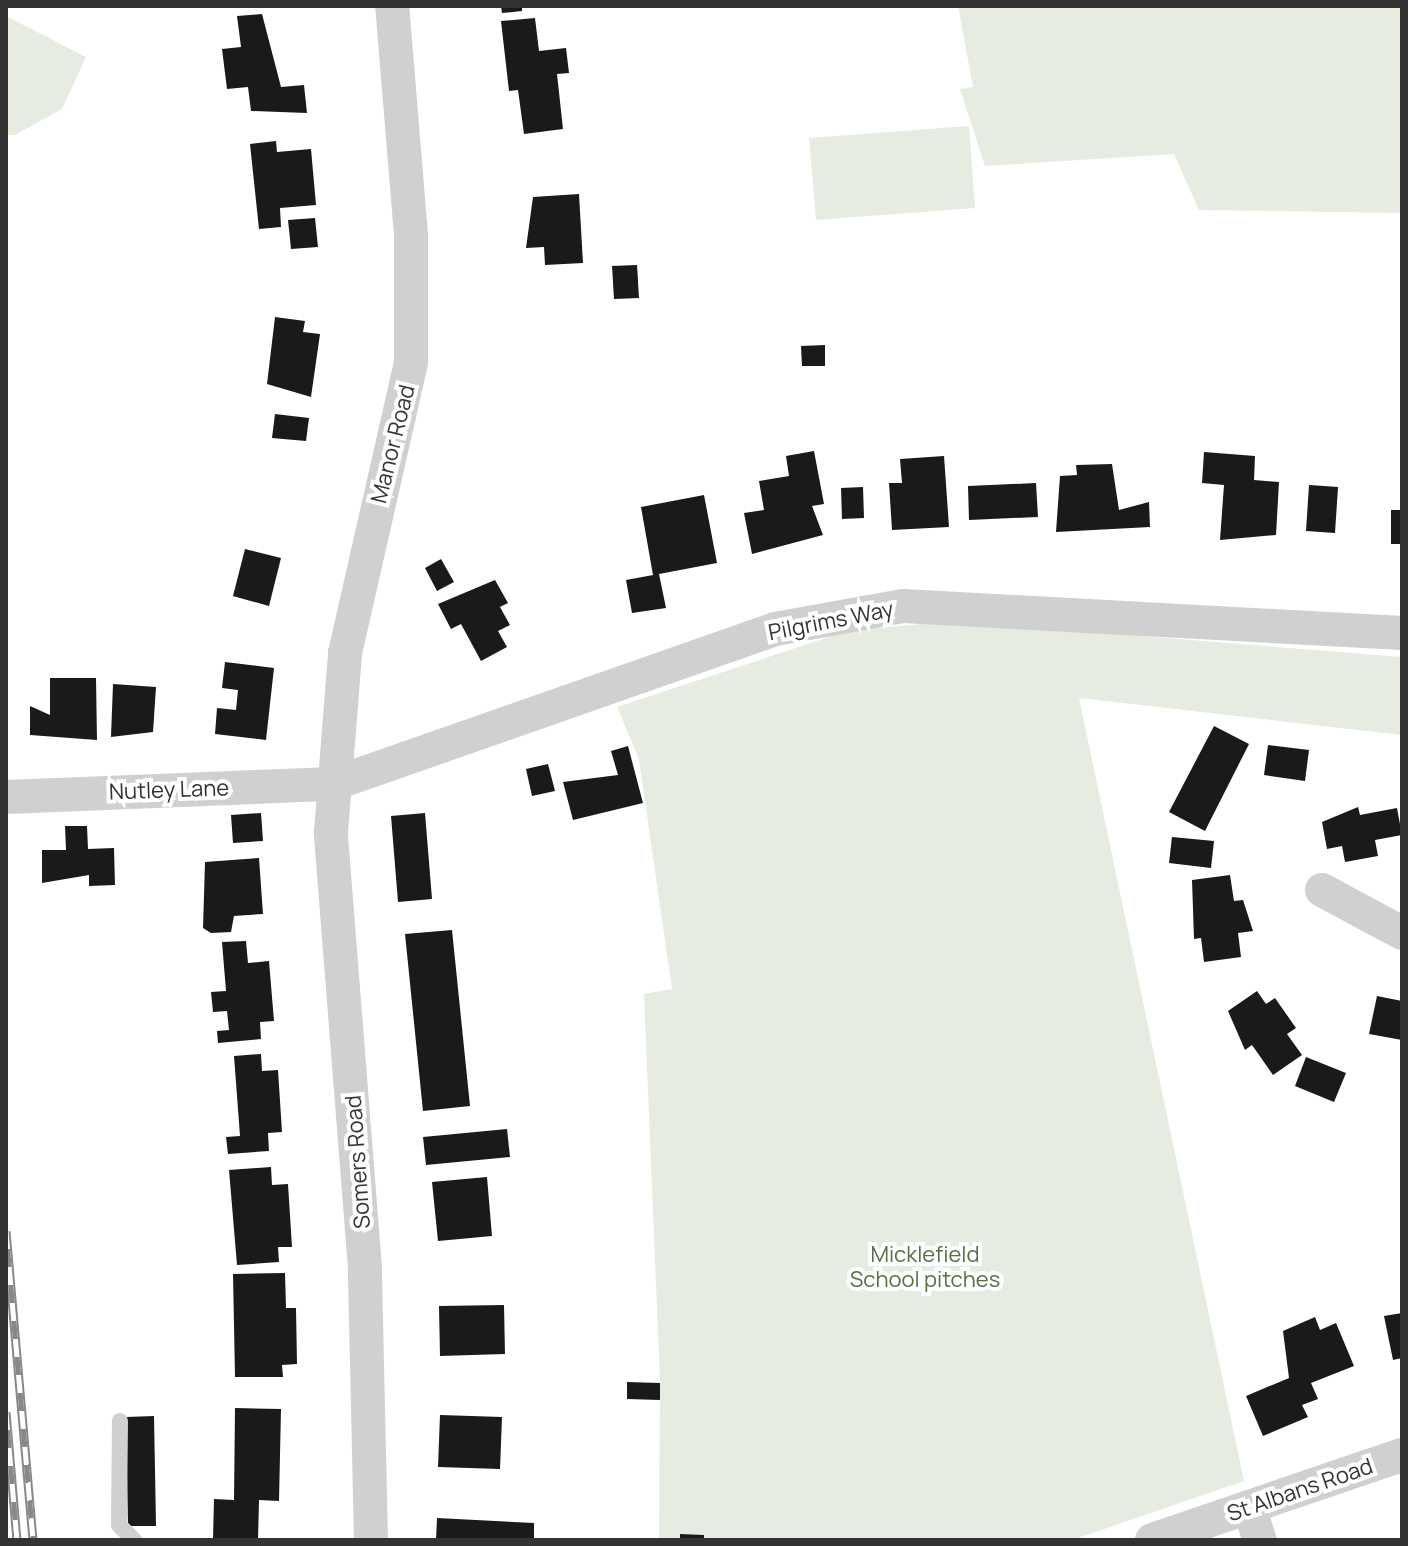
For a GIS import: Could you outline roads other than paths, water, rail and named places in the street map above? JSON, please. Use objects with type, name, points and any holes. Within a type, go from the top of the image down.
[{"type":"street","name":"Manor Road","points":[[333,784],[358,579],[411,362],[411,235],[392,6]]},
{"type":"street","name":"Pilgrims Way","points":[[333,784],[775,629],[845,614],[903,606],[1402,633]]},
{"type":"street","name":"Nutley Lane","points":[[6,797],[333,784]]},
{"type":"street","name":"Somers Road","points":[[333,784],[371,1374],[371,1540]]},
{"type":"street","points":[[1322,890],[1402,933]]},
{"type":"street","name":"St Albans Road","points":[[1152,1540],[1402,1455]]},
{"type":"street","points":[[1249,1507],[1260,1540]]},
{"type":"lane","points":[[120,1421],[119,1525],[134,1540]]},
{"type":"railway","points":[[6,1231],[33,1540]]},
{"type":"railway","points":[[6,1412],[17,1540]]},
{"type":"park label","name":"Micklefield School pitches","points":[[925,1266]]}]
